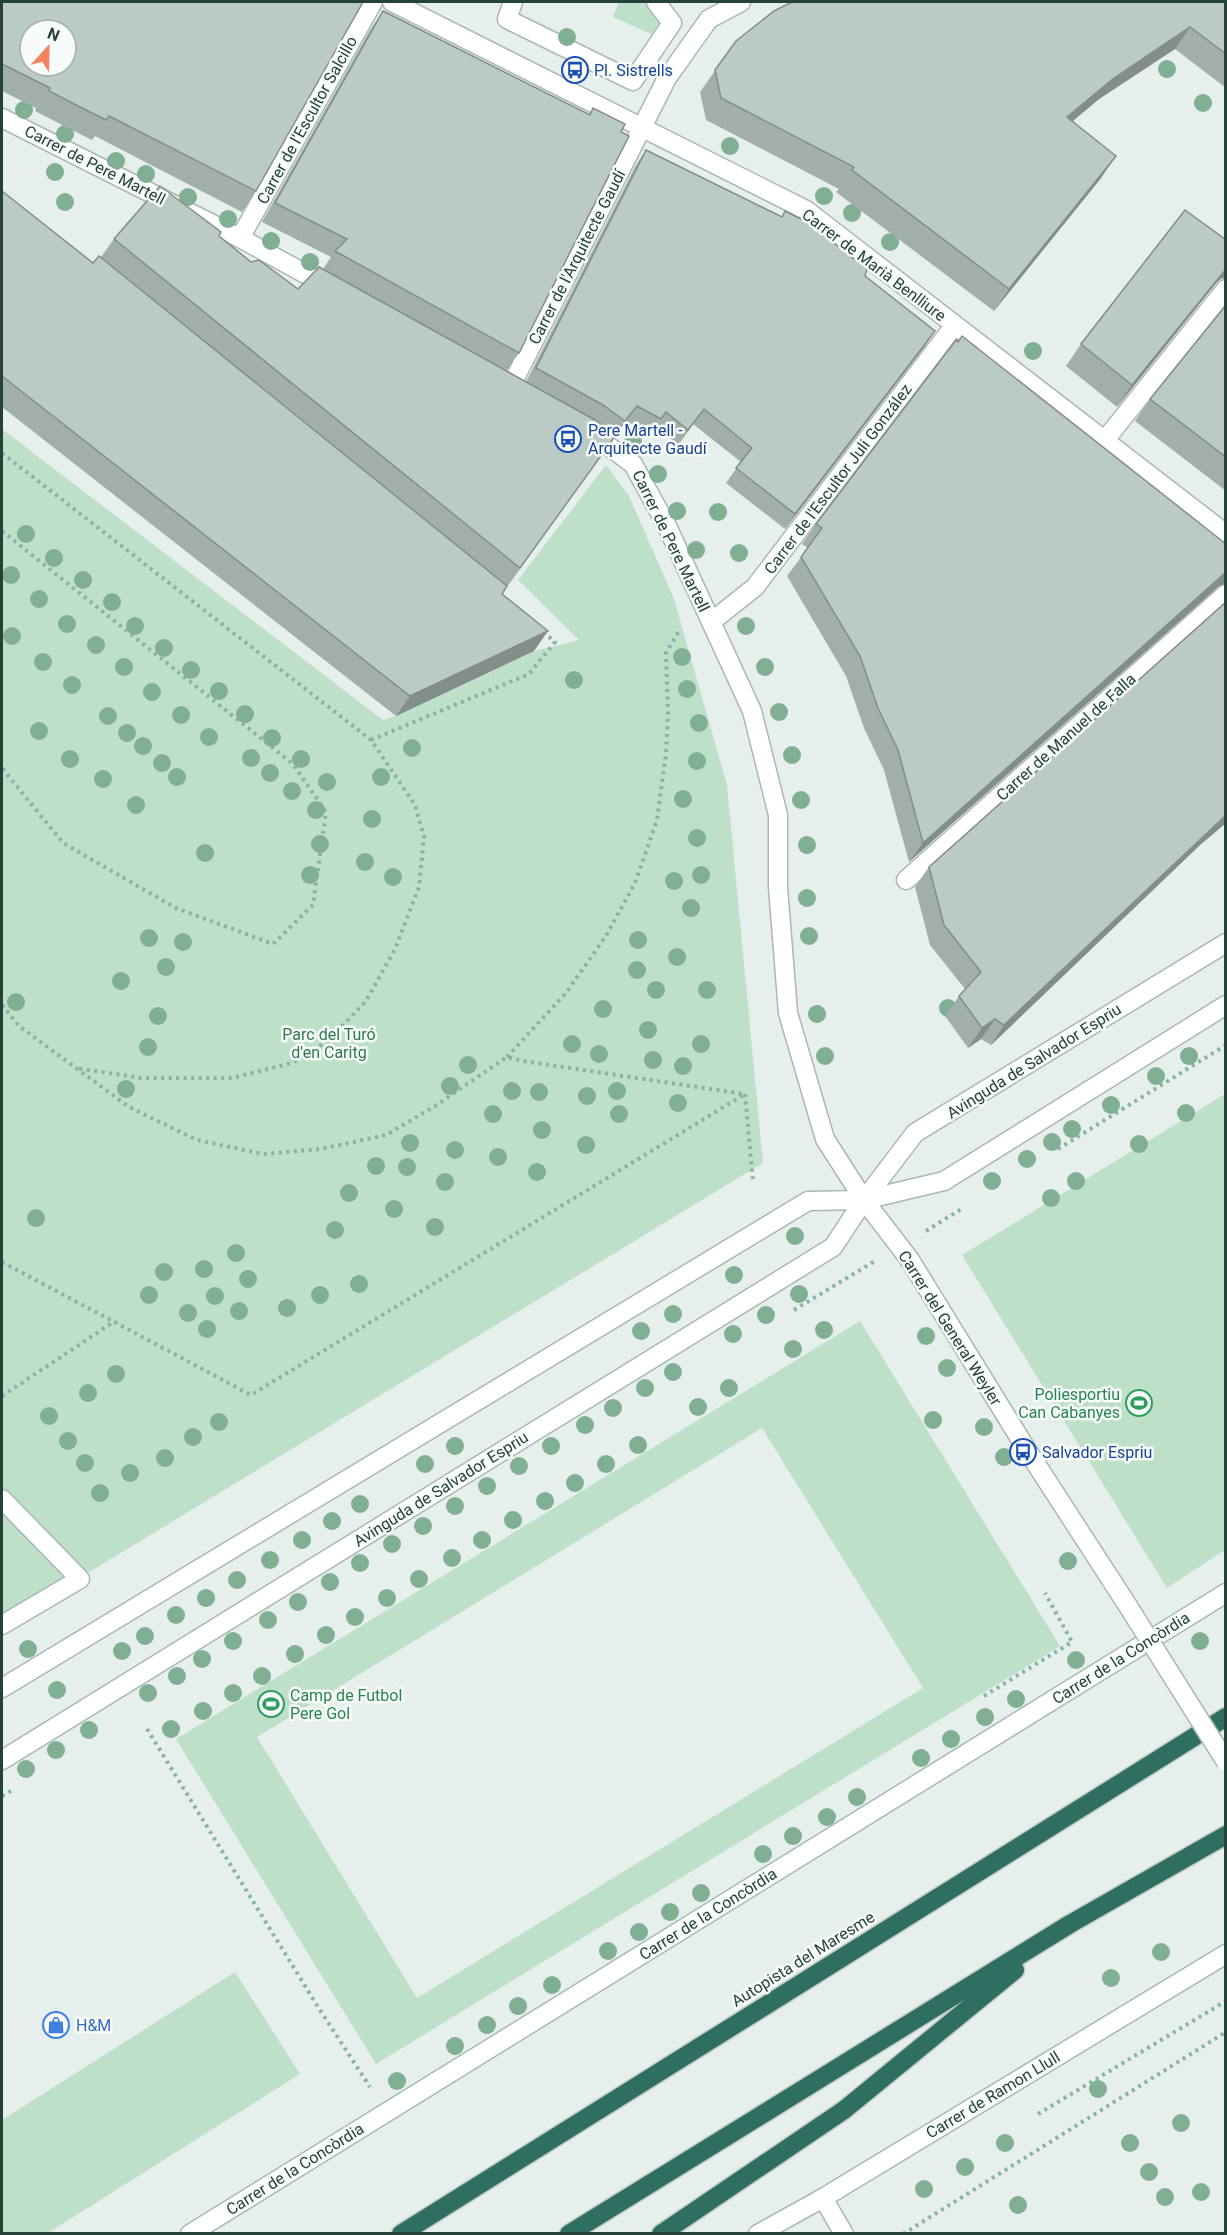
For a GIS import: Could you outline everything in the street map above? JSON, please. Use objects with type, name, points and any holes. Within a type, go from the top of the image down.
[{"type":"highway","name":"Autopista del Maresme","points":[[400,2234],[1226,1717]]},
{"type":"highway","points":[[569,2234],[1070,1924],[1226,1835]]},
{"type":"highway","points":[[661,2234],[844,2109],[1070,1924]]},
{"type":"street","name":"Carrer de l'Escultor Salcillo","points":[[240,238],[374,2]]},
{"type":"street","name":"Carrer de Marià Benlliure","points":[[392,2],[806,210],[1226,534]]},
{"type":"street","points":[[513,2],[507,18],[633,81],[672,23],[656,2]]},
{"type":"street","name":"Carrer de l'Arquitecte Gaudí","points":[[530,397],[506,384],[644,127],[667,78],[709,19],[741,2]]},
{"type":"street","name":"Carrer de Pere Martell","points":[[2,118],[240,238],[345,295]]},
{"type":"street","points":[[1105,440],[1226,288]]},
{"type":"street","name":"Carrer de l'Escultor Juli González","points":[[711,622],[755,587],[954,326]]},
{"type":"street","name":"Carrer de Pere Martell","points":[[576,424],[633,464],[667,526],[752,711],[778,815],[778,887],[788,1013],[825,1139],[864,1200]]},
{"type":"street","name":"Carrer de Manuel de Falla","points":[[906,880],[1226,594]]},
{"type":"street","name":"Avinguda de Salvador Espriu","points":[[2,1760],[833,1247],[864,1200],[915,1133],[1226,944]]},
{"type":"street","points":[[2,1688],[808,1202],[864,1200],[944,1181],[1226,1005]]},
{"type":"street","name":"Carrer del General Weyler","points":[[864,1200],[910,1260],[1026,1450],[1226,1762]]},
{"type":"street","points":[[2,1499],[80,1579],[2,1626]]},
{"type":"street","name":"Carrer de la Concòrdia","points":[[190,2234],[1226,1593]]},
{"type":"street","name":"Carrer de Ramon Llull","points":[[758,2234],[823,2198],[1226,1954]]},
{"type":"street","points":[[823,2198],[844,2234]]},
{"type":"path","points":[[2,453],[371,740],[415,805],[424,837],[419,887],[395,949],[366,1001],[328,1040],[292,1063],[232,1078],[142,1078],[75,1068]]},
{"type":"path","points":[[2,531],[292,764],[326,812],[313,905],[273,944],[176,908],[63,843],[2,768]]},
{"type":"path","points":[[2,1005],[19,1026],[129,1107],[196,1140],[264,1154],[321,1149],[386,1135],[435,1106],[507,1057],[566,993],[606,936],[634,883],[657,820],[666,753],[668,713],[666,653],[698,593]]},
{"type":"path","points":[[371,740],[529,674],[555,642],[547,635]]},
{"type":"path","points":[[1054,1152],[1226,1045]]},
{"type":"path","points":[[507,1057],[745,1094]]},
{"type":"path","points":[[745,1094],[753,1181]]},
{"type":"path","points":[[2,1262],[252,1395],[745,1094]]},
{"type":"path","points":[[930,1229],[967,1206]]},
{"type":"path","points":[[834,1286],[878,1259]]},
{"type":"path","points":[[2,1396],[115,1321]]},
{"type":"path","points":[[984,1696],[1072,1642],[1045,1593]]},
{"type":"path","points":[[147,1729],[370,2088]]},
{"type":"path","points":[[1038,2114],[1226,2001]]},
{"type":"path","points":[[903,2234],[1226,2032]]},
{"type":"green space","points":[[619,2],[656,2],[672,23],[662,39],[613,17]]},
{"type":"green space","name":"Parc del Turó d'en Caritg","points":[[2,429],[383,720],[534,651],[579,640],[518,580],[606,465],[629,496],[674,599],[727,785],[763,1163],[2,1625]]},
{"type":"green space","name":"Poliesportiu Can Cabanyes","points":[[1225,1094],[1225,1550],[1167,1588],[962,1255]]},
{"type":"green space","name":"Camp de Futbol Pere Gol","points":[[860,1321],[1060,1646],[376,2064],[176,1739]],"holes":[[[762,1428],[923,1688],[417,1998],[257,1737]]]},
{"type":"green space","points":[[235,1972],[300,2074],[48,2233],[2,2233],[2,2120]]},
{"type":"building","points":[[2,2],[363,2],[256,191],[109,116],[106,120],[80,107],[30,78],[78,78],[78,18],[18,18],[18,72],[2,64]]},
{"type":"building","points":[[792,2],[1226,2],[1226,54],[1190,27],[1114,78],[1067,117],[1116,156],[1009,289],[852,170],[854,167],[721,98],[715,70],[736,41],[774,11]]},
{"type":"building","points":[[383,11],[590,115],[593,108],[625,124],[621,132],[629,136],[519,353],[335,251],[347,239],[275,203]]},
{"type":"building","points":[[646,150],[782,217],[785,211],[833,235],[829,239],[867,269],[865,276],[935,331],[795,514],[736,468],[752,448],[704,409],[688,430],[666,412],[661,419],[637,406],[625,421],[603,405],[536,368]]},
{"type":"building","points":[[160,186],[221,232],[219,236],[251,262],[259,260],[298,289],[319,267],[595,420],[616,435],[520,568],[114,239]]},
{"type":"building","points":[[2,191],[93,263],[99,256],[507,586],[502,594],[548,631],[410,696],[2,376]]},
{"type":"building","points":[[1185,210],[1226,240],[1226,269],[1132,385],[1081,344]]},
{"type":"building","points":[[1226,305],[1226,457],[1150,399]]},
{"type":"building","points":[[962,336],[1226,544],[1226,572],[923,843],[898,750],[878,708],[860,656],[801,557],[822,528],[816,524],[956,340],[958,342]]},
{"type":"building","points":[[1226,602],[1226,815],[1004,1025],[995,1019],[982,1028],[959,996],[981,972],[944,925],[929,867]]},
{"type":"place","name":"Pl. Sistrells","points":[[575,70]]},
{"type":"place","name":"Pere Martell - Arquitecte Gaudí","points":[[568,439]]},
{"type":"place","name":"Poliesportiu Can Cabanyes","points":[[1139,1403]]},
{"type":"place","name":"Salvador Espriu","points":[[1023,1452]]},
{"type":"place","name":"Camp de Futbol Pere Gol","points":[[271,1704]]},
{"type":"place","name":"H&M","points":[[56,2025]]}]
